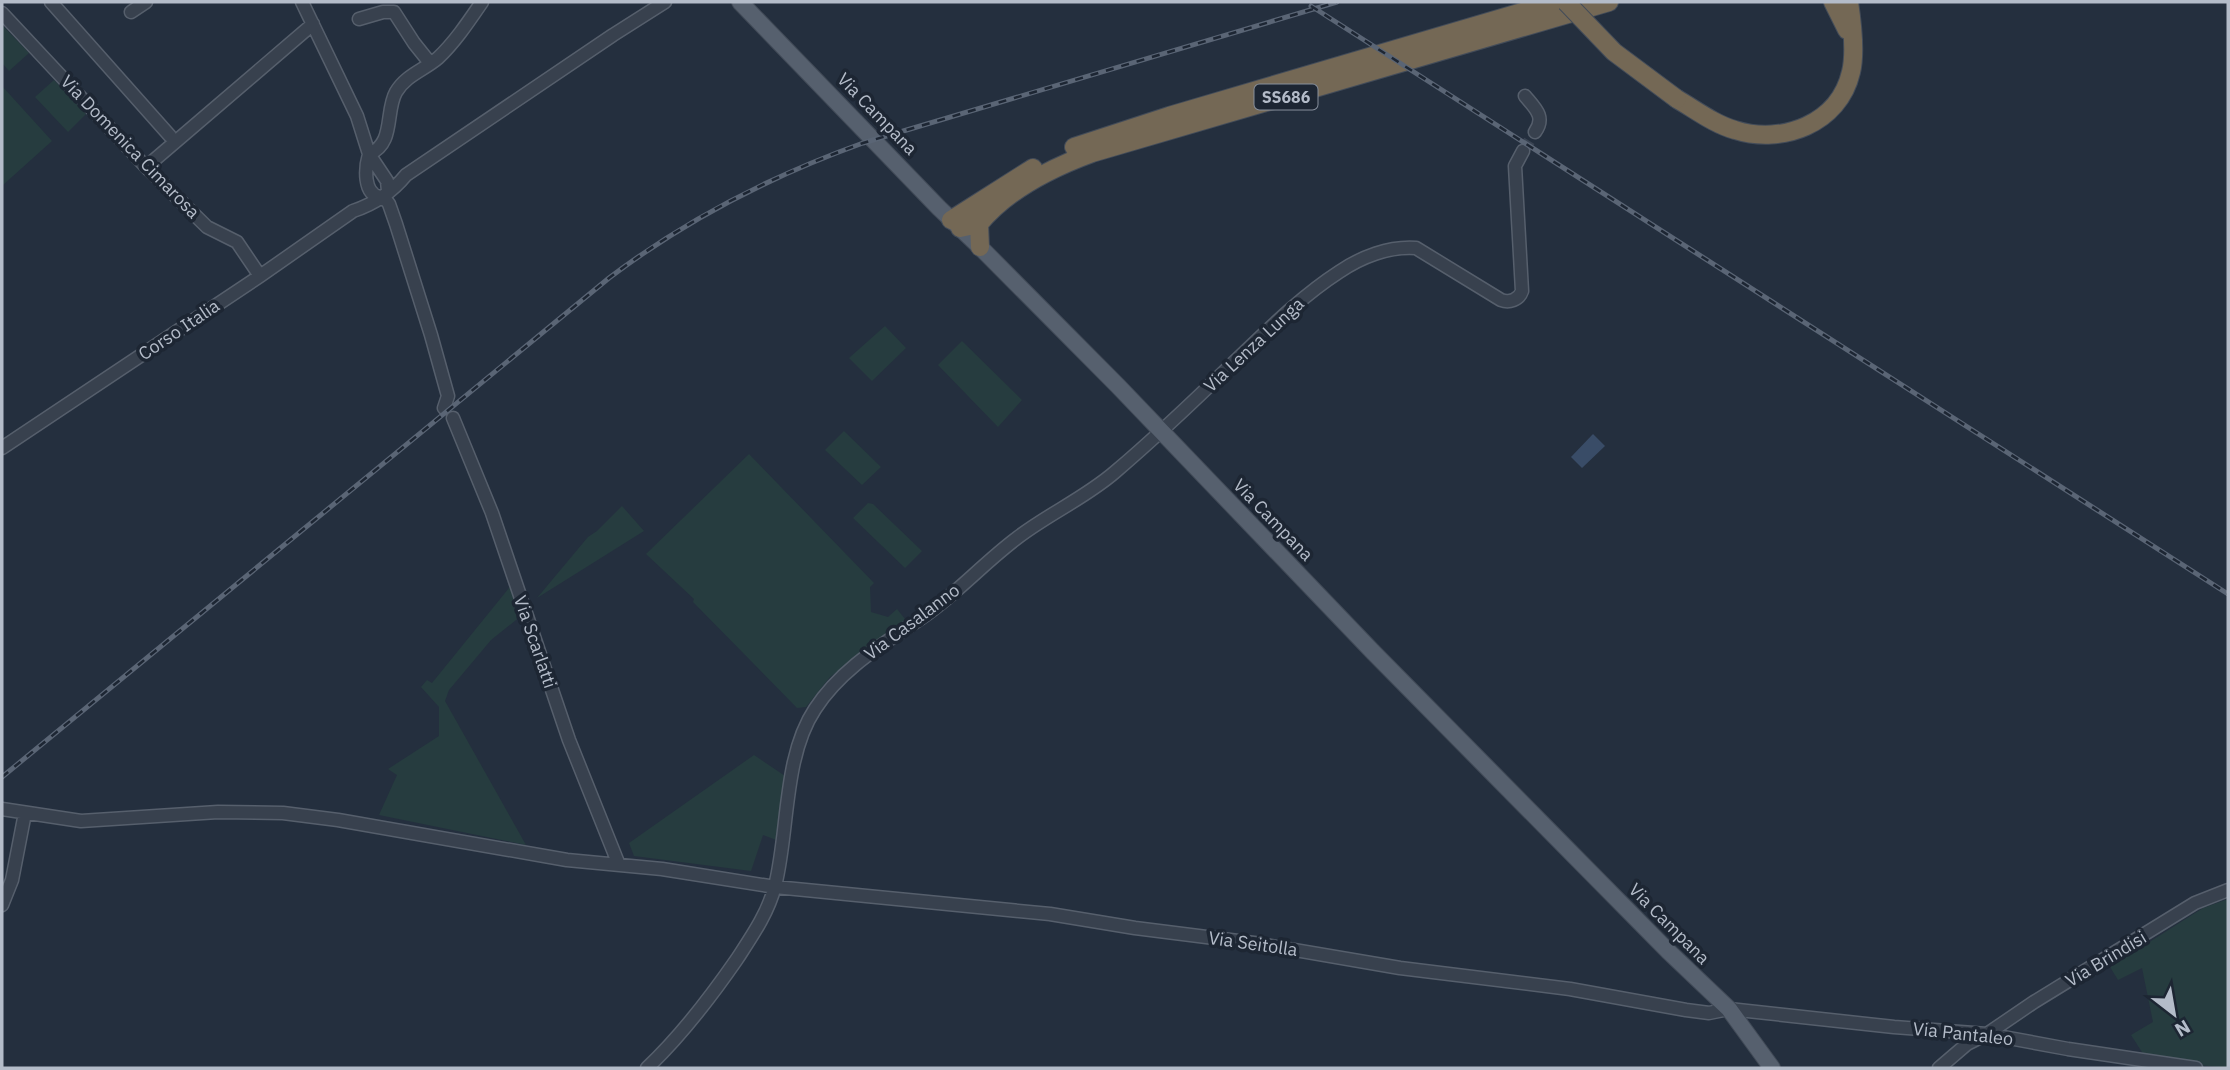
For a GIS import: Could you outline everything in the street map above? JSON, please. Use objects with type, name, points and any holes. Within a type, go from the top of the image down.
[{"type":"highway","name":"SS686","points":[[956,224],[1040,163],[1097,138],[1556,2]]},
{"type":"highway","points":[[1566,2],[1614,52],[1677,99],[1734,130],[1776,136],[1794,132],[1819,119],[1834,105],[1843,91],[1853,62],[1849,2]]},
{"type":"highway","name":"SS686","points":[[979,224],[1001,203],[1036,179],[1091,153],[1609,2]]},
{"type":"highway","points":[[1833,2],[1851,40]]},
{"type":"highway","points":[[956,224],[979,224],[980,247]]},
{"type":"main road","name":"Via Campana","points":[[740,2],[1161,430],[1373,652],[1658,941],[1730,1009],[1772,1068]]},
{"type":"street","points":[[51,2],[170,136]]},
{"type":"street","points":[[131,12],[146,2]]},
{"type":"street","points":[[302,2],[357,116],[369,154],[368,186],[373,196],[384,189],[375,177],[368,186]]},
{"type":"street","points":[[369,154],[378,149],[387,132],[391,104],[400,86],[430,63],[462,29],[482,2]]},
{"type":"street","name":"Corso Italia","points":[[2,448],[354,210],[363,208],[384,189],[400,183],[404,177],[665,2]]},
{"type":"street","points":[[359,19],[383,12],[394,12],[430,63]]},
{"type":"street","name":"Via Domenica Cimarosa","points":[[2,13],[146,167],[207,227],[237,242],[260,276]]},
{"type":"street","points":[[146,167],[313,24]]},
{"type":"street","points":[[1525,96],[1541,117],[1535,132]]},
{"type":"street","name":"Via Lenza Lunga","points":[[1161,430],[1278,319],[1338,272],[1377,253],[1407,247],[1416,248],[1500,300],[1506,302],[1517,298],[1522,291],[1515,166],[1522,151]]},
{"type":"street","name":"Via Scarlatti","points":[[369,154],[396,224],[448,407],[492,513],[569,740],[619,865]]},
{"type":"street","name":"Corso Italia","points":[[354,210],[368,186]]},
{"type":"street","name":"Via Casalanno","points":[[648,1068],[712,995],[756,929],[775,887],[793,768],[803,732],[815,709],[832,686],[858,663],[935,607],[1018,537],[1114,473],[1161,430]]},
{"type":"street","name":"Via Seitolla","points":[[2,809],[81,821],[218,812],[283,813],[338,820],[512,852],[775,887],[1050,914],[1254,943],[1400,968],[1570,989],[1686,1010],[1709,1013],[1730,1009]]},
{"type":"street","points":[[4,899],[15,867],[25,813]]},
{"type":"street","name":"Via Brindisi","points":[[1939,1068],[1967,1044],[2194,903],[2228,890]]},
{"type":"street","name":"Via Pantaleo","points":[[1730,1009],[1987,1034],[2081,1052],[2196,1068]]},
{"type":"green space","points":[[2,25],[29,53],[9,71],[2,63]]},
{"type":"green space","points":[[54,80],[86,114],[68,132],[35,97]]},
{"type":"green space","points":[[2,86],[52,141],[3,185],[2,184]]},
{"type":"green space","points":[[885,326],[906,348],[872,381],[849,358]]},
{"type":"green space","points":[[962,341],[1022,400],[998,427],[938,365]]},
{"type":"green space","points":[[844,431],[881,467],[862,485],[825,450]]},
{"type":"green space","points":[[749,454],[874,583],[870,587],[871,612],[888,617],[897,609],[905,619],[830,677],[806,707],[797,708],[693,602],[694,599],[646,554]]},
{"type":"green space","points":[[868,503],[873,504],[922,551],[905,568],[853,518]]},
{"type":"green space","points":[[622,506],[644,531],[537,598],[588,537]]},
{"type":"green space","points":[[511,582],[521,616],[491,640],[449,690],[445,701],[526,845],[379,815],[397,775],[388,769],[439,736],[439,707],[421,687],[427,680],[432,683],[509,588]]},
{"type":"green space","points":[[754,755],[788,778],[779,841],[763,835],[751,871],[634,856],[629,843]]},
{"type":"green space","points":[[2228,899],[2228,1068],[2147,1060],[2131,1035],[2153,1022],[2142,968],[2118,980],[2110,967],[2203,908]]},
{"type":"water","points":[[1593,434],[1605,446],[1582,468],[1571,457]]},
{"type":"tunnel","points":[[1523,151],[1535,132]]},
{"type":"railway","points":[[2,777],[609,278],[699,218],[795,170],[863,143],[1337,2]]},
{"type":"railway","points":[[1311,6],[2228,594]]}]
